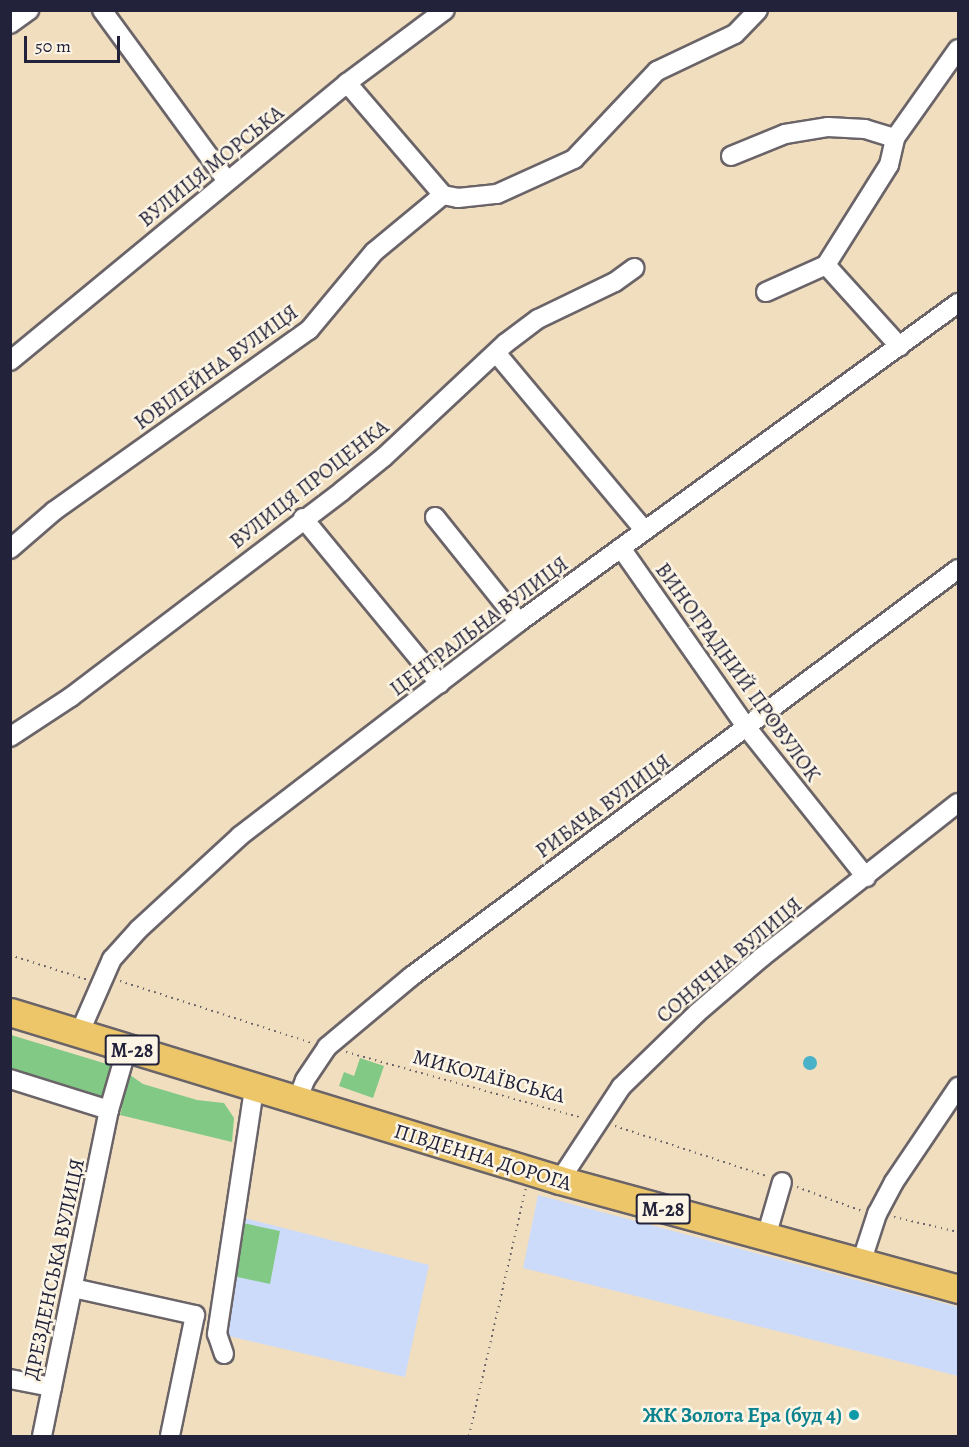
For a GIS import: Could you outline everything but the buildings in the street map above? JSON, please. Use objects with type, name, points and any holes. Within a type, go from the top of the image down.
[{"type":"highway","name":"ПІВДЕННА ДОРОГА","points":[[10,1012],[560,1180],[958,1289]]},
{"type":"street","points":[[10,24],[29,10]]},
{"type":"street","points":[[102,10],[227,181]]},
{"type":"street","name":"ВУЛИЦЯ МОРСЬКА","points":[[10,361],[347,83],[445,10]]},
{"type":"street","points":[[347,83],[443,195],[458,198],[497,194],[574,159],[657,71],[735,34],[758,10]]},
{"type":"street","points":[[765,292],[826,265],[884,175],[895,138],[958,49]]},
{"type":"street","points":[[731,156],[786,134],[828,127],[865,129],[895,138]]},
{"type":"street","name":"ЮВІЛЕЙНА ВУЛИЦЯ","points":[[10,549],[54,511],[309,330],[374,252],[443,195]]},
{"type":"street","points":[[826,265],[900,347]]},
{"type":"street","name":"ВУЛИЦЯ ПРОЦЕНКА","points":[[10,737],[71,697],[384,457],[538,319],[615,282],[634,268]]},
{"type":"street","name":"ЦЕНТРАЛЬНА ВУЛИЦЯ","points":[[79,1034],[100,981],[112,959],[139,929],[240,836],[519,622],[958,303]]},
{"type":"street","points":[[497,354],[644,530]]},
{"type":"street","points":[[435,517],[519,622]]},
{"type":"street","points":[[303,518],[440,684]]},
{"type":"street","name":"ВИНОГРАДНИЙ ПРОВУЛОК","points":[[621,548],[747,728],[866,877]]},
{"type":"street","name":"РИБАЧА ВУЛИЦЯ","points":[[297,1101],[305,1080],[327,1047],[412,976],[958,569]]},
{"type":"street","name":"СОНЯЧНА ВУЛИЦЯ","points":[[560,1180],[596,1121],[621,1087],[698,1013],[958,803]]},
{"type":"street","name":"ДРЕЗДЕНСЬКА ВУЛИЦЯ","points":[[42,1437],[109,1110],[127,1048]]},
{"type":"street","points":[[10,1079],[109,1110]]},
{"type":"street","points":[[861,1263],[877,1214],[919,1142],[958,1087]]},
{"type":"street","points":[[224,1354],[217,1334],[254,1088]]},
{"type":"street","points":[[766,1237],[782,1182]]},
{"type":"street","points":[[73,1288],[195,1315],[170,1437]]},
{"type":"street","points":[[10,1379],[52,1387]]},
{"type":"path","name":"МИКОЛАЇВСЬКА","points":[[10,955],[81,980],[119,980],[327,1047],[669,1142],[877,1214],[958,1232]]},
{"type":"path","points":[[469,1437],[530,1171]]},
{"type":"shaded area","points":[[538,1195],[958,1307],[958,1376],[523,1268]]},
{"type":"shaded area","points":[[244,1218],[429,1265],[405,1377],[224,1335]]},
{"type":"green space","points":[[11,1035],[120,1068],[143,1084],[197,1100],[224,1103],[234,1118],[232,1142],[120,1115],[122,1108],[11,1072]]},
{"type":"green space","points":[[360,1058],[384,1066],[373,1098],[339,1086],[344,1072],[354,1076]]},
{"type":"green space","points":[[243,1223],[280,1231],[270,1284],[233,1276]]},
{"type":"water","points":[[807,1056],[813,1056],[817,1063],[813,1070],[807,1070],[803,1066],[803,1060]]},
{"type":"place","name":"ЖК Золота Ера (буд 4)","points":[[854,1415]]}]
